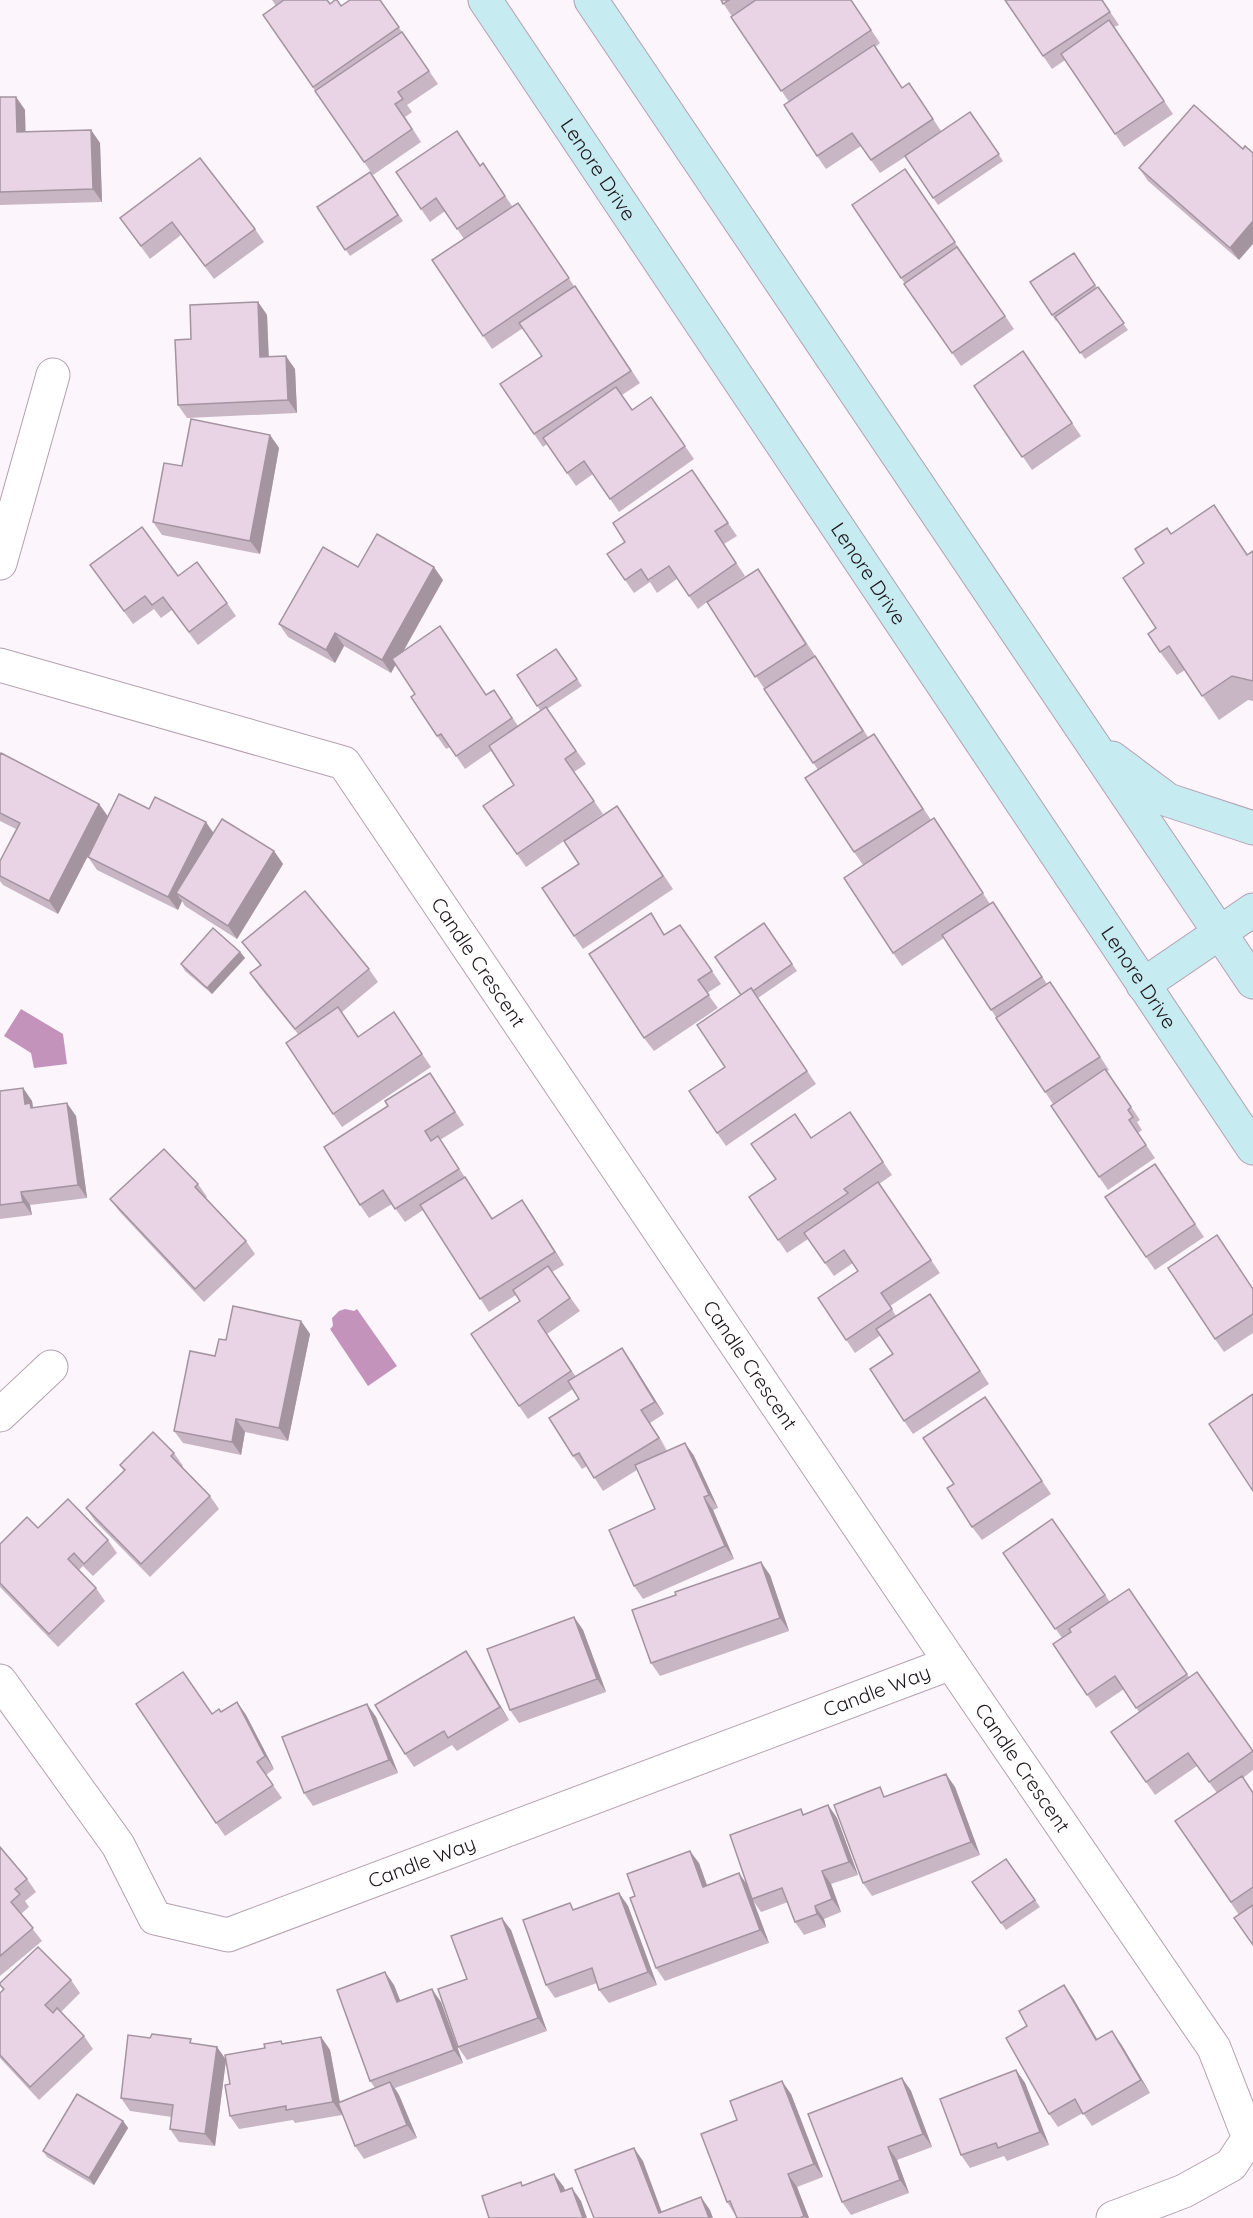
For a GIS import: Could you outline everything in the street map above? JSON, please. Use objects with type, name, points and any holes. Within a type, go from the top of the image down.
[{"type":"main road","name":"Lenore Drive","points":[[485,0],[1253,1148]]},
{"type":"main road","points":[[591,0],[1253,982]]},
{"type":"main road","points":[[1091,742],[1168,800],[1253,828]]},
{"type":"main road","points":[[1143,986],[1253,910]]},
{"type":"street","points":[[0,563],[53,375]]},
{"type":"street","name":"Candle Crescent","points":[[0,665],[344,764],[1214,2048],[1250,2138],[1231,2165],[1184,2191],[1113,2218]]},
{"type":"street","points":[[0,1414],[51,1367]]},
{"type":"street","name":"Candle Way","points":[[0,1681],[118,1845],[155,1918],[228,1935],[951,1663]]},
{"type":"shaded area","points":[[21,1009],[63,1034],[67,1064],[34,1068],[31,1053],[4,1036]]},
{"type":"shaded area","points":[[345,1309],[354,1311],[357,1309],[397,1366],[368,1386],[330,1329],[333,1326],[332,1318]]},
{"type":"building","points":[[284,0],[327,0],[330,4],[337,0],[341,6],[350,0],[380,0],[399,27],[313,87],[263,15]]},
{"type":"building","points":[[756,0],[851,0],[871,30],[781,91],[731,17]]},
{"type":"building","points":[[1005,0],[1102,0],[1110,12],[1043,56]]},
{"type":"building","points":[[1109,20],[1164,101],[1115,134],[1061,54]]},
{"type":"building","points":[[402,32],[429,71],[398,92],[403,99],[395,104],[412,129],[364,162],[315,91]]},
{"type":"building","points":[[874,45],[902,88],[909,83],[933,119],[871,160],[852,133],[817,156],[784,105]]},
{"type":"building","points":[[0,97],[16,97],[17,132],[91,130],[93,189],[0,192]]},
{"type":"building","points":[[1194,105],[1243,149],[1245,146],[1253,153],[1253,221],[1230,248],[1139,168]]},
{"type":"building","points":[[970,112],[999,154],[933,198],[905,156]]},
{"type":"building","points":[[457,131],[480,166],[483,163],[505,196],[457,229],[436,198],[421,209],[396,172]]},
{"type":"building","points":[[200,158],[255,229],[205,266],[172,222],[141,246],[120,218]]},
{"type":"building","points":[[905,169],[955,242],[901,278],[852,205]]},
{"type":"building","points":[[370,172],[398,215],[345,250],[317,207]]},
{"type":"building","points":[[518,203],[569,278],[483,336],[432,260]]},
{"type":"building","points":[[957,247],[1005,316],[952,353],[904,284]]},
{"type":"building","points":[[1074,253],[1095,285],[1052,315],[1030,282]]},
{"type":"building","points":[[575,286],[631,371],[534,434],[500,384],[542,356],[519,323]]},
{"type":"building","points":[[1098,287],[1124,323],[1080,353],[1055,317]]},
{"type":"building","points":[[258,302],[260,357],[286,356],[288,400],[178,405],[175,340],[191,339],[190,305]]},
{"type":"building","points":[[1023,351],[1072,423],[1022,457],[974,386]]},
{"type":"building","points":[[616,387],[632,410],[651,397],[685,446],[610,499],[584,461],[567,473],[543,438]]},
{"type":"building","points":[[191,419],[270,435],[250,541],[153,522],[164,463],[182,466]]},
{"type":"building","points":[[692,470],[728,523],[715,531],[736,563],[689,596],[669,566],[648,580],[641,569],[625,580],[607,554],[625,542],[613,523]]},
{"type":"building","points":[[1214,505],[1247,555],[1253,551],[1253,681],[1232,676],[1202,696],[1169,646],[1160,652],[1148,634],[1156,628],[1123,578],[1144,563],[1135,549],[1167,528],[1171,534]]},
{"type":"building","points":[[142,527],[178,576],[197,562],[227,603],[189,632],[163,597],[152,605],[145,596],[124,611],[90,565]]},
{"type":"building","points":[[377,534],[434,567],[382,660],[335,633],[326,650],[279,624],[323,547],[358,567]]},
{"type":"building","points":[[758,569],[806,644],[755,677],[707,602]]},
{"type":"building","points":[[440,626],[486,695],[494,690],[512,718],[456,756],[441,734],[437,736],[411,697],[415,694],[392,659]]},
{"type":"building","points":[[556,649],[577,679],[537,706],[517,675]]},
{"type":"building","points":[[815,656],[863,731],[813,763],[764,689]]},
{"type":"building","points":[[546,707],[576,751],[565,759],[594,801],[517,854],[483,806],[514,785],[489,746]]},
{"type":"building","points":[[874,734],[923,809],[854,852],[805,778]]},
{"type":"building","points":[[1,753],[99,804],[49,901],[0,876],[0,861],[20,823],[0,813]]},
{"type":"building","points":[[119,794],[149,809],[155,797],[206,822],[168,897],[88,857]]},
{"type":"building","points":[[617,806],[663,876],[574,936],[542,888],[579,864],[564,841]]},
{"type":"building","points":[[934,818],[983,893],[893,953],[844,878]]},
{"type":"building","points":[[222,819],[274,851],[228,926],[176,893]]},
{"type":"building","points":[[305,891],[369,969],[295,1029],[250,973],[261,965],[242,942]]},
{"type":"building","points":[[993,902],[1042,977],[991,1010],[942,935]]},
{"type":"building","points":[[651,913],[664,935],[680,925],[712,971],[698,980],[709,995],[644,1038],[589,954]]},
{"type":"building","points":[[764,923],[792,964],[753,991],[751,988],[741,995],[715,957]]},
{"type":"building","points":[[213,928],[240,952],[207,988],[181,964]]},
{"type":"building","points":[[1050,982],[1100,1057],[1045,1092],[996,1018]]},
{"type":"building","points":[[751,988],[807,1071],[717,1133],[689,1091],[725,1067],[697,1025]]},
{"type":"building","points":[[338,1007],[358,1037],[394,1012],[422,1054],[333,1114],[286,1043]]},
{"type":"building","points":[[1105,1069],[1131,1107],[1128,1110],[1133,1117],[1129,1120],[1146,1145],[1099,1177],[1051,1106]]},
{"type":"building","points":[[430,1073],[455,1112],[425,1131],[431,1141],[438,1136],[459,1169],[395,1209],[383,1190],[360,1205],[324,1147],[388,1106],[385,1101]]},
{"type":"building","points":[[23,1088],[25,1104],[30,1103],[31,1108],[67,1103],[78,1185],[21,1192],[23,1202],[0,1205],[0,1091]]},
{"type":"building","points":[[850,1112],[883,1162],[844,1189],[848,1193],[778,1240],[749,1197],[776,1179],[751,1144],[795,1114],[811,1138]]},
{"type":"building","points":[[164,1149],[198,1184],[195,1187],[246,1241],[195,1289],[110,1199]]},
{"type":"building","points":[[1155,1164],[1195,1224],[1146,1257],[1105,1197]]},
{"type":"building","points":[[465,1177],[492,1219],[522,1200],[555,1252],[480,1299],[420,1205]]},
{"type":"building","points":[[878,1182],[931,1260],[881,1293],[892,1309],[846,1340],[818,1298],[858,1271],[844,1250],[825,1263],[804,1233]]},
{"type":"building","points":[[1217,1235],[1253,1289],[1253,1314],[1215,1339],[1168,1268]]},
{"type":"building","points":[[548,1266],[570,1298],[538,1321],[571,1371],[519,1406],[471,1334],[520,1301],[513,1290]]},
{"type":"building","points":[[930,1294],[980,1371],[904,1421],[870,1369],[893,1354],[876,1329]]},
{"type":"building","points":[[233,1306],[301,1321],[279,1428],[236,1419],[232,1442],[174,1431],[190,1351],[215,1356],[219,1339],[226,1340]]},
{"type":"building","points":[[622,1348],[655,1402],[641,1410],[659,1438],[594,1478],[579,1453],[573,1456],[549,1418],[579,1399],[568,1381]]},
{"type":"building","points":[[1253,1394],[1253,1491],[1209,1424]]},
{"type":"building","points":[[985,1397],[1042,1481],[972,1527],[947,1488],[954,1484],[923,1438]]},
{"type":"building","points":[[153,1432],[174,1453],[171,1456],[210,1496],[141,1564],[86,1508],[125,1470],[120,1465]]},
{"type":"building","points":[[685,1443],[709,1495],[704,1497],[725,1546],[634,1586],[609,1530],[655,1509],[635,1465]]},
{"type":"building","points":[[68,1499],[108,1540],[84,1564],[74,1553],[68,1559],[96,1588],[49,1634],[0,1583],[0,1544],[27,1517],[38,1528]]},
{"type":"building","points":[[1052,1519],[1105,1595],[1055,1629],[1003,1553]]},
{"type":"building","points":[[761,1562],[780,1618],[651,1663],[632,1610],[676,1595],[675,1592]]},
{"type":"building","points":[[1129,1589],[1187,1674],[1136,1708],[1115,1676],[1087,1695],[1053,1644],[1071,1632],[1069,1629]]},
{"type":"building","points":[[574,1617],[597,1679],[510,1710],[487,1649]]},
{"type":"building","points":[[466,1651],[500,1707],[448,1738],[444,1731],[405,1754],[375,1705]]},
{"type":"building","points":[[183,1672],[212,1714],[219,1709],[221,1712],[237,1702],[265,1756],[257,1762],[273,1785],[216,1823],[136,1704]]},
{"type":"building","points":[[1197,1672],[1253,1751],[1209,1782],[1188,1753],[1146,1782],[1111,1732]]},
{"type":"building","points":[[367,1704],[389,1760],[304,1793],[282,1737]]},
{"type":"building","points":[[946,1774],[971,1842],[863,1883],[834,1805],[880,1787],[884,1797]]},
{"type":"building","points":[[1242,1776],[1253,1793],[1253,1887],[1231,1902],[1175,1821]]},
{"type":"building","points":[[828,1805],[849,1862],[822,1871],[832,1899],[815,1906],[817,1914],[795,1922],[782,1888],[752,1899],[730,1835],[801,1809],[803,1815]]},
{"type":"building","points":[[0,1847],[27,1879],[15,1889],[20,1894],[11,1902],[33,1928],[0,1956]]},
{"type":"building","points":[[690,1851],[703,1887],[739,1873],[760,1930],[656,1968],[630,1898],[635,1896],[627,1874]]},
{"type":"building","points":[[1006,1859],[1035,1900],[1001,1923],[972,1882]]},
{"type":"building","points":[[619,1893],[648,1972],[599,1990],[592,1968],[546,1985],[523,1920],[570,1903],[573,1910]]},
{"type":"building","points":[[1253,1905],[1253,1945],[1234,1918]]},
{"type":"building","points":[[502,1918],[538,2018],[458,2047],[438,1989],[467,1979],[451,1936]]},
{"type":"building","points":[[38,1947],[71,1980],[45,2005],[53,2013],[57,2008],[84,2036],[30,2087],[0,2055],[0,1993],[4,1989],[0,1983]]},
{"type":"building","points":[[385,1972],[397,2002],[432,1989],[454,2050],[370,2081],[337,1990]]},
{"type":"building","points":[[1064,1985],[1096,2040],[1112,2031],[1141,2080],[1083,2114],[1075,2099],[1049,2114],[1006,2038],[1027,2026],[1019,2011]]},
{"type":"building","points":[[152,2034],[191,2039],[190,2043],[217,2047],[205,2134],[170,2129],[173,2105],[121,2098],[128,2035],[150,2038]]},
{"type":"building","points":[[321,2037],[333,2102],[286,2110],[286,2106],[230,2116],[225,2085],[230,2084],[225,2055],[265,2048],[264,2044],[281,2041],[282,2044]]},
{"type":"building","points":[[1016,2070],[1040,2132],[998,2148],[996,2143],[961,2155],[940,2099]]},
{"type":"building","points":[[902,2078],[923,2134],[888,2147],[900,2180],[842,2202],[808,2114]]},
{"type":"building","points":[[782,2081],[814,2164],[788,2174],[804,2216],[800,2218],[737,2218],[730,2201],[727,2202],[701,2134],[737,2120],[730,2101]]},
{"type":"building","points":[[390,2082],[407,2125],[355,2146],[338,2103]]},
{"type":"building","points":[[77,2094],[123,2121],[89,2178],[43,2151]]},
{"type":"building","points":[[634,2148],[659,2213],[701,2197],[709,2218],[594,2218],[575,2170]]},
{"type":"building","points":[[554,2174],[561,2192],[572,2188],[583,2218],[489,2218],[482,2196],[521,2182],[522,2186]]}]
